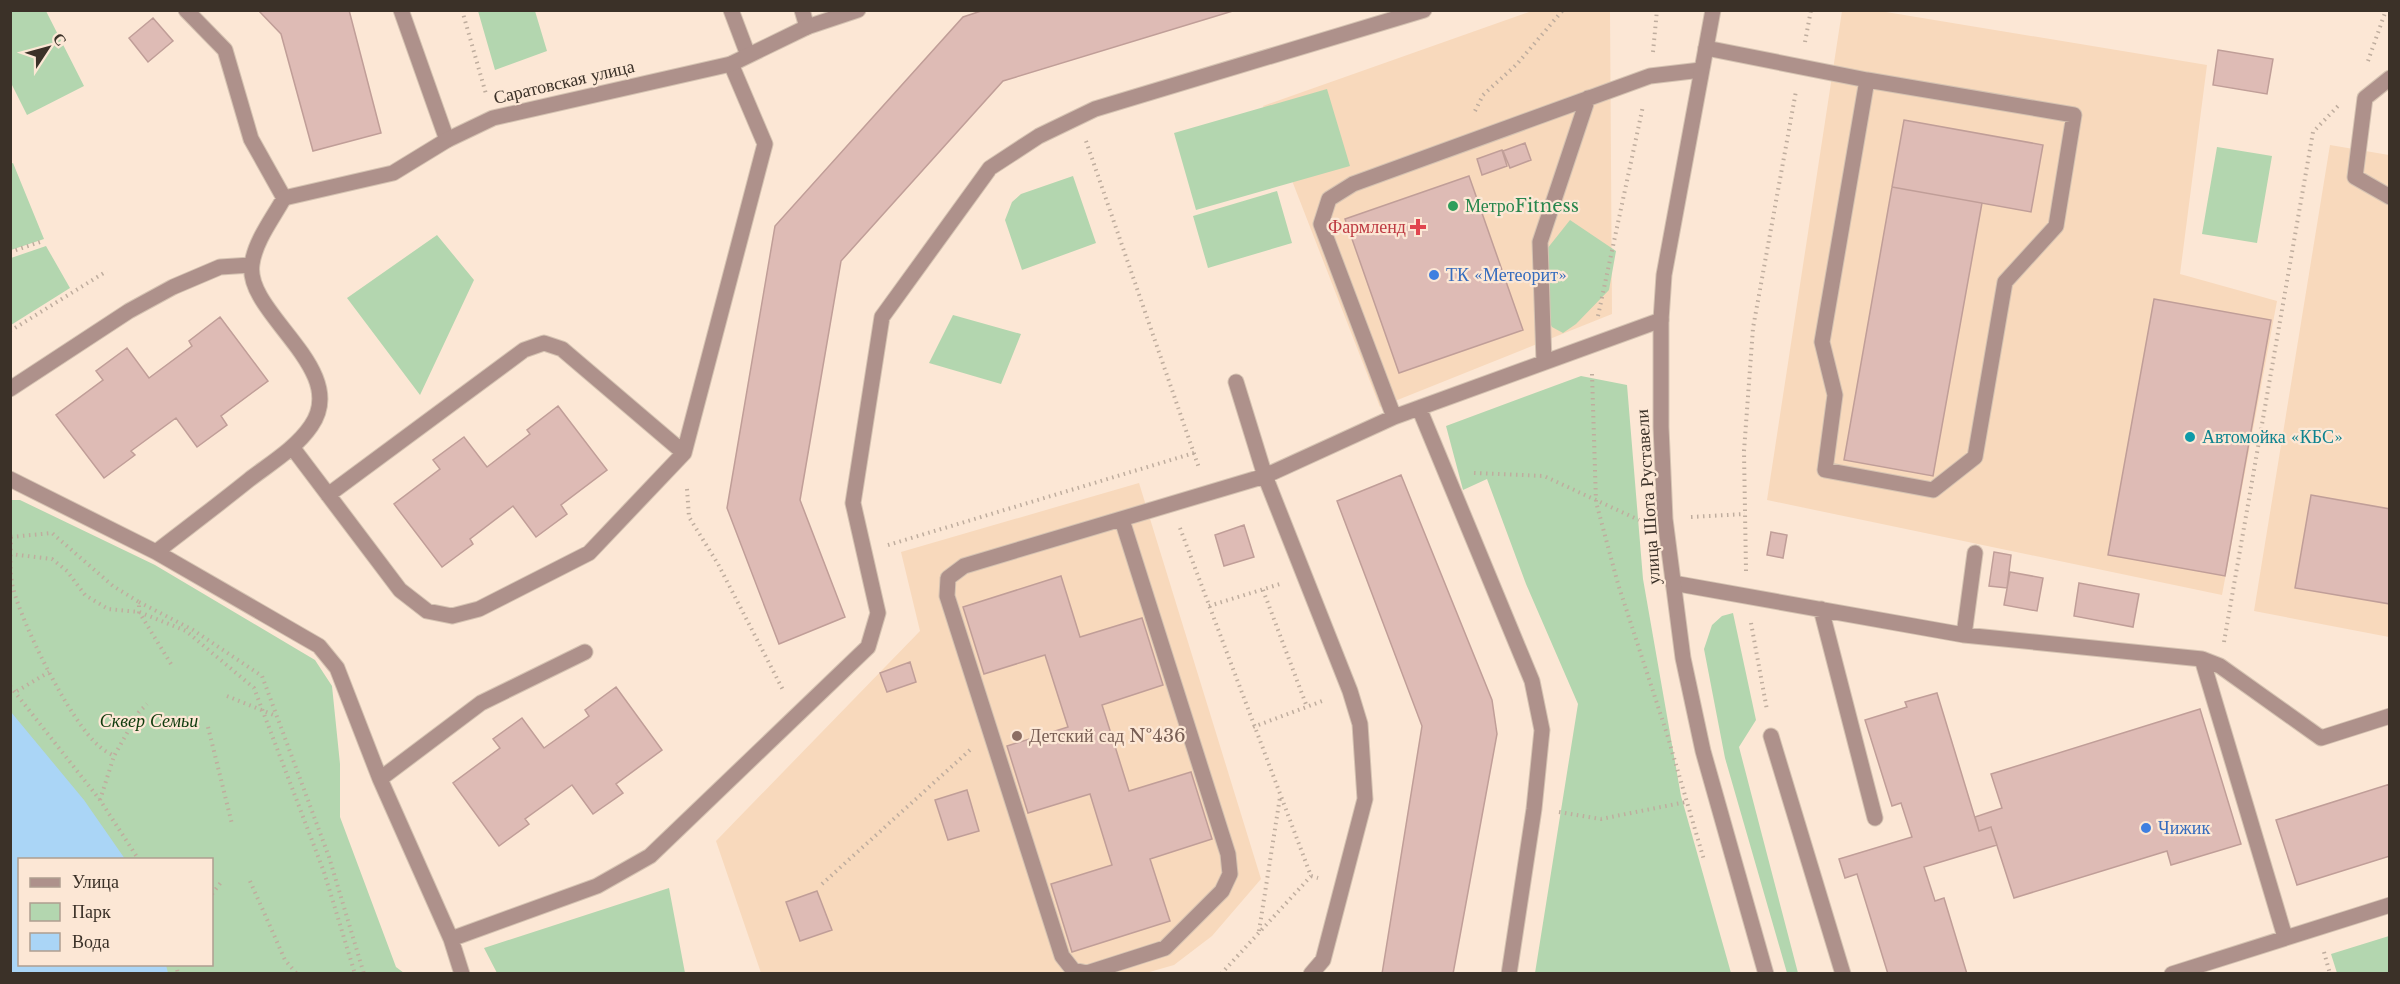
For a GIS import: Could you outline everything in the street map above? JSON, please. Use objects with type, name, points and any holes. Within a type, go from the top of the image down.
[{"type":"street","points":[[156,552],[292,447],[313,424],[319,404],[318,386],[310,365],[263,300],[254,283],[251,265],[259,243],[284,198],[251,139],[225,50],[186,10]]},
{"type":"street","points":[[400,10],[447,140]]},
{"type":"street","points":[[731,10],[748,56]]},
{"type":"street","points":[[802,10],[807,27]]},
{"type":"street","name":"Саратовская улица","points":[[284,198],[393,173],[447,140],[493,118],[731,64],[807,27],[858,10]]},
{"type":"street","points":[[451,939],[597,886],[650,856],[868,647],[878,613],[854,503],[882,317],[990,168],[1039,136],[1095,109],[1424,10]]},
{"type":"street","name":"улица Шота Руставели","points":[[1713,10],[1671,230],[1660,320],[1665,519],[1683,658],[1703,751],[1766,974]]},
{"type":"street","points":[[1706,48],[1801,68],[2074,116],[2056,226],[2005,282],[1975,458],[1933,490],[1825,470],[1835,395],[1822,342],[1867,80]]},
{"type":"street","points":[[292,447],[400,590],[427,611],[452,616],[479,609],[589,553],[684,453],[765,144],[731,64]]},
{"type":"street","points":[[1394,417],[1321,224],[1329,199],[1353,184],[1650,76],[1701,70]]},
{"type":"street","points":[[2390,78],[2366,98],[2355,177],[2390,197]]},
{"type":"street","points":[[1544,362],[1540,242],[1588,98]]},
{"type":"street","points":[[10,389],[129,310],[173,287],[220,267],[251,265]]},
{"type":"street","points":[[1122,520],[1228,854],[1230,874],[1222,891],[1165,948],[1087,973],[1073,970],[1062,956],[947,596],[948,578],[964,566],[1265,476],[1394,417],[1660,320]]},
{"type":"street","points":[[328,495],[524,350],[544,343],[562,349],[684,453]]},
{"type":"street","points":[[1236,382],[1265,476],[1350,691],[1359,724],[1365,798],[1323,960],[1311,974]]},
{"type":"street","points":[[1419,408],[1532,681],[1542,730],[1534,809],[1509,974]]},
{"type":"street","points":[[10,479],[156,552],[319,646],[337,668],[380,779],[451,939],[462,974]]},
{"type":"street","points":[[1964,635],[1975,553]]},
{"type":"street","points":[[1673,583],[1964,635],[2202,659],[2220,666],[2321,738],[2390,716]]},
{"type":"street","points":[[1821,609],[1875,818]]},
{"type":"street","points":[[380,779],[481,703],[585,652]]},
{"type":"street","points":[[2202,659],[2285,937]]},
{"type":"street","points":[[1771,736],[1843,974]]},
{"type":"street","points":[[2172,974],[2390,905]]},
{"type":"path","points":[[462,10],[493,118]]},
{"type":"path","points":[[1466,143],[1471,119],[1483,95],[1517,64],[1563,10]]},
{"type":"path","points":[[1771,736],[1746,597],[1744,451],[1753,328],[1811,10]]},
{"type":"path","points":[[2365,70],[2386,10]]},
{"type":"path","points":[[2220,666],[2313,132],[2345,98]]},
{"type":"path","points":[[1078,117],[1207,494]]},
{"type":"path","points":[[10,252],[43,241]]},
{"type":"path","points":[[10,332],[107,271]]},
{"type":"path","points":[[684,453],[689,517],[718,564],[796,715]]},
{"type":"path","points":[[864,552],[1194,453]]},
{"type":"path","points":[[1445,473],[1544,476],[1636,520],[1744,514]]},
{"type":"path","points":[[1172,505],[1253,727],[1311,876]]},
{"type":"path","points":[[114,756],[98,746],[85,731],[49,672],[21,616],[12,586],[11,537],[52,533],[113,586],[193,630],[262,676],[329,857],[364,974]]},
{"type":"path","points":[[11,554],[52,559],[67,571],[86,595],[108,609],[139,612],[186,632],[254,688],[324,872],[355,974]]},
{"type":"path","points":[[1209,606],[1305,577]]},
{"type":"path","points":[[1263,590],[1307,707]]},
{"type":"path","points":[[140,602],[139,612],[171,664]]},
{"type":"path","points":[[17,692],[49,672]]},
{"type":"path","points":[[10,686],[100,800],[138,858]]},
{"type":"path","points":[[1253,727],[1350,691]]},
{"type":"path","points":[[227,696],[277,717]]},
{"type":"path","points":[[100,800],[114,756],[139,712],[147,704]]},
{"type":"path","points":[[208,727],[232,824]]},
{"type":"path","points":[[822,884],[990,731]]},
{"type":"path","points":[[1259,931],[1280,796]]},
{"type":"path","points":[[1534,809],[1600,819],[1686,802]]},
{"type":"path","points":[[1311,876],[1344,886]]},
{"type":"path","points":[[1221,974],[1311,876]]},
{"type":"path","points":[[213,893],[222,881]]},
{"type":"path","points":[[250,881],[285,960],[297,974]]},
{"type":"shaded area","points":[[1532,11],[1610,11],[1612,314],[1380,407],[1263,106]]},
{"type":"shaded area","points":[[1842,11],[1880,11],[2207,65],[2180,274],[2277,301],[2222,595],[1767,500]]},
{"type":"shaded area","points":[[2330,145],[2389,155],[2389,637],[2254,611]]},
{"type":"shaded area","name":"Детский сад №436","points":[[1139,483],[1261,879],[1212,936],[1174,965],[1146,973],[761,973],[716,841],[920,631],[901,552]]},
{"type":"green space","points":[[13,10],[46,11],[84,86],[27,115],[11,83],[10,12]]},
{"type":"green space","points":[[478,11],[535,11],[547,51],[495,70]]},
{"type":"green space","points":[[1327,89],[1350,166],[1196,210],[1174,133]]},
{"type":"green space","points":[[2217,147],[2272,156],[2257,243],[2202,234]]},
{"type":"green space","points":[[13,163],[44,239],[11,250],[10,164]]},
{"type":"green space","points":[[1073,176],[1096,243],[1022,270],[1005,220],[1012,202],[1021,194]]},
{"type":"green space","points":[[1277,191],[1292,243],[1208,268],[1193,216]]},
{"type":"green space","points":[[1570,220],[1616,251],[1609,290],[1576,324],[1563,333],[1552,327],[1547,318],[1543,254]]},
{"type":"green space","points":[[437,235],[474,280],[420,395],[347,298]]},
{"type":"green space","points":[[46,246],[70,288],[11,325],[11,258]]},
{"type":"green space","points":[[953,315],[1021,334],[1001,384],[929,363]]},
{"type":"green space","points":[[1581,376],[1627,385],[1643,579],[1681,796],[1731,973],[1535,973],[1578,704],[1526,584],[1487,479],[1463,490],[1446,426]]},
{"type":"green space","name":"Сквер Семьи","points":[[10,500],[20,500],[155,565],[315,660],[332,686],[340,764],[340,817],[396,967],[404,973],[11,973]]},
{"type":"green space","points":[[1733,613],[1756,720],[1739,747],[1798,973],[1787,973],[1725,758],[1704,649],[1712,625],[1722,616]]},
{"type":"green space","points":[[669,888],[685,973],[497,973],[484,948]]},
{"type":"green space","points":[[2389,936],[2389,973],[2337,973],[2331,954]]},
{"type":"water","points":[[11,712],[84,800],[124,858],[18,858],[18,966],[166,966],[168,973],[11,973]]},
{"type":"building","points":[[258,10],[349,10],[381,133],[313,151],[281,34]]},
{"type":"building","points":[[984,10],[1236,10],[1003,81],[841,261],[800,500],[845,617],[779,644],[727,508],[775,226],[963,17]]},
{"type":"building","points":[[153,18],[173,41],[148,62],[129,38]]},
{"type":"building","points":[[2218,50],[2273,59],[2267,94],[2213,85]]},
{"type":"building","points":[[1904,120],[2043,145],[2031,212],[1892,187]]},
{"type":"building","points":[[1525,143],[1531,160],[1510,168],[1503,151]]},
{"type":"building","points":[[1502,150],[1507,166],[1482,175],[1477,159]]},
{"type":"building","name":"ТК «Метеорит»","points":[[1469,176],[1523,330],[1399,373],[1345,219]]},
{"type":"building","points":[[1892,187],[1982,203],[1933,476],[1844,460]]},
{"type":"building","name":"Автомойка «КБС»","points":[[2154,299],[2271,320],[2225,576],[2108,555]]},
{"type":"building","points":[[220,317],[268,381],[221,416],[227,425],[197,447],[176,418],[131,451],[135,455],[104,478],[56,415],[103,380],[96,371],[127,348],[149,378],[192,346],[189,341]]},
{"type":"building","points":[[558,406],[607,470],[561,505],[567,514],[536,537],[513,506],[470,539],[473,544],[442,567],[394,504],[440,469],[433,460],[464,437],[487,467],[530,434],[527,430]]},
{"type":"building","points":[[1401,475],[1492,700],[1497,734],[1453,974],[1382,974],[1422,726],[1337,501]]},
{"type":"building","points":[[2311,495],[2390,509],[2390,604],[2295,588]]},
{"type":"building","points":[[1244,525],[1254,557],[1224,566],[1215,535]]},
{"type":"building","points":[[1771,532],[1787,535],[1783,558],[1767,555]]},
{"type":"building","points":[[1994,552],[2011,555],[2007,588],[1989,586]]},
{"type":"building","points":[[2010,572],[2043,578],[2037,611],[2004,605]]},
{"type":"building","points":[[1061,576],[1080,637],[1142,618],[1163,685],[1102,705],[1129,791],[1191,772],[1212,839],[1150,859],[1170,921],[1072,952],[1051,884],[1112,865],[1090,794],[1028,813],[1007,746],[1068,727],[1045,655],[984,674],[963,607]]},
{"type":"building","points":[[2079,583],[2139,594],[2133,627],[2074,616]]},
{"type":"building","points":[[910,662],[916,682],[887,692],[880,673]]},
{"type":"building","points":[[616,687],[662,750],[616,784],[623,793],[593,814],[572,785],[525,819],[529,824],[499,846],[453,783],[500,748],[493,739],[522,718],[544,748],[589,716],[585,710]]},
{"type":"building","points":[[1937,693],[1979,831],[1991,827],[1997,845],[1924,867],[1935,901],[1944,898],[1967,974],[1888,974],[1857,874],[1845,878],[1839,859],[1912,837],[1901,803],[1892,806],[1865,720],[1907,707],[1905,702]]},
{"type":"building","points":[[2200,709],[2241,844],[2171,865],[2167,851],[2014,898],[1991,827],[1979,831],[1975,817],[2002,808],[1991,774]]},
{"type":"building","points":[[2390,784],[2390,856],[2297,885],[2276,820]]},
{"type":"building","points":[[967,790],[979,831],[948,840],[935,800]]},
{"type":"building","points":[[817,891],[832,930],[800,941],[786,902]]},
{"type":"place","name":"МетроFitness","points":[[1453,206]]},
{"type":"place","name":"Фармленд","points":[[1418,227]]},
{"type":"place","name":"ТК «Метеорит»","points":[[1434,275]]},
{"type":"place","name":"Автомойка «КБС»","points":[[2190,437]]},
{"type":"place","name":"Детский сад №436","points":[[1017,736]]},
{"type":"place","name":"Чижик","points":[[2146,828]]}]
